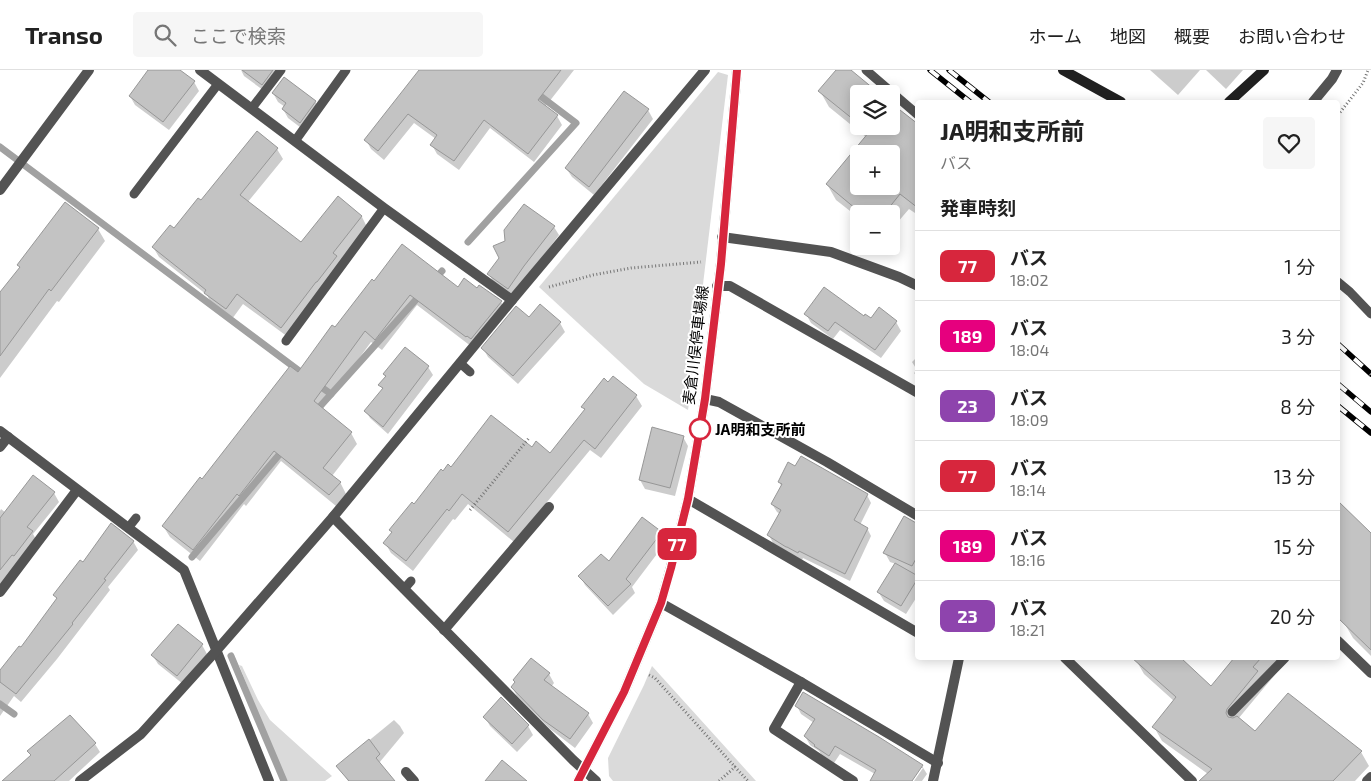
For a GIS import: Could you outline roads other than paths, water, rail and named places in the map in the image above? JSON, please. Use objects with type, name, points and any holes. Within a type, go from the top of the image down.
[{"type":"main road","name":"麦倉川俣停車場線","points":[[578,781],[624,692],[661,603],[688,499],[705,399],[721,264],[737,70]]},
{"type":"main road","points":[[1064,70],[1117,100]]},
{"type":"main road","points":[[1231,100],[1264,70]]},
{"type":"street","points":[[0,190],[89,70]]},
{"type":"street","points":[[200,70],[384,208],[512,300]]},
{"type":"street","points":[[80,781],[141,734],[216,651],[333,517],[705,70]]},
{"type":"street","points":[[1315,100],[1332,79],[1336,70]]},
{"type":"street","points":[[722,237],[831,252],[915,285]]},
{"type":"street","points":[[717,286],[730,286],[915,391]]},
{"type":"street","points":[[705,399],[720,402],[915,514]]},
{"type":"street","points":[[0,447],[4,434],[184,570],[269,781]]},
{"type":"street","points":[[0,592],[78,490]]},
{"type":"street","points":[[688,499],[915,631]]},
{"type":"street","points":[[444,630],[549,507]]},
{"type":"street","points":[[333,517],[408,585],[444,630],[596,781]]},
{"type":"street","points":[[661,603],[802,682],[938,762]]},
{"type":"street","points":[[1340,643],[1371,673]]},
{"type":"street","points":[[933,781],[959,660]]},
{"type":"street","points":[[1067,660],[1192,781]]},
{"type":"street","points":[[802,682],[774,730],[852,781]]},
{"type":"street","points":[[406,772],[414,781]]},
{"type":"street","points":[[1367,781],[1371,777]]},
{"type":"lane","points":[[252,108],[281,70]]},
{"type":"lane","points":[[295,141],[346,70]]},
{"type":"lane","points":[[866,70],[915,112]]},
{"type":"lane","points":[[134,194],[218,84]]},
{"type":"lane","points":[[286,341],[384,208]]},
{"type":"lane","points":[[1340,284],[1371,314]]},
{"type":"lane","points":[[460,363],[470,372]]},
{"type":"lane","points":[[128,528],[136,518]]},
{"type":"lane","points":[[1232,712],[1283,660]]},
{"type":"waterway","points":[[468,242],[576,123],[535,92]]},
{"type":"waterway","points":[[0,147],[306,376]]},
{"type":"waterway","points":[[434,280],[442,271]]},
{"type":"waterway","points":[[315,412],[422,293]]},
{"type":"waterway","points":[[317,384],[331,394]]},
{"type":"waterway","points":[[192,557],[284,449]]},
{"type":"waterway","points":[[231,656],[284,781]]},
{"type":"waterway","points":[[0,704],[14,714]]},
{"type":"railway","points":[[930,70],[968,100]]},
{"type":"railway","points":[[949,70],[986,100]]},
{"type":"railway","points":[[1340,346],[1371,374]]},
{"type":"railway","points":[[1340,386],[1371,412]]},
{"type":"railway","points":[[1340,408],[1371,433]]},
{"type":"place","name":"JA明和支所前","points":[[700,429]]}]
